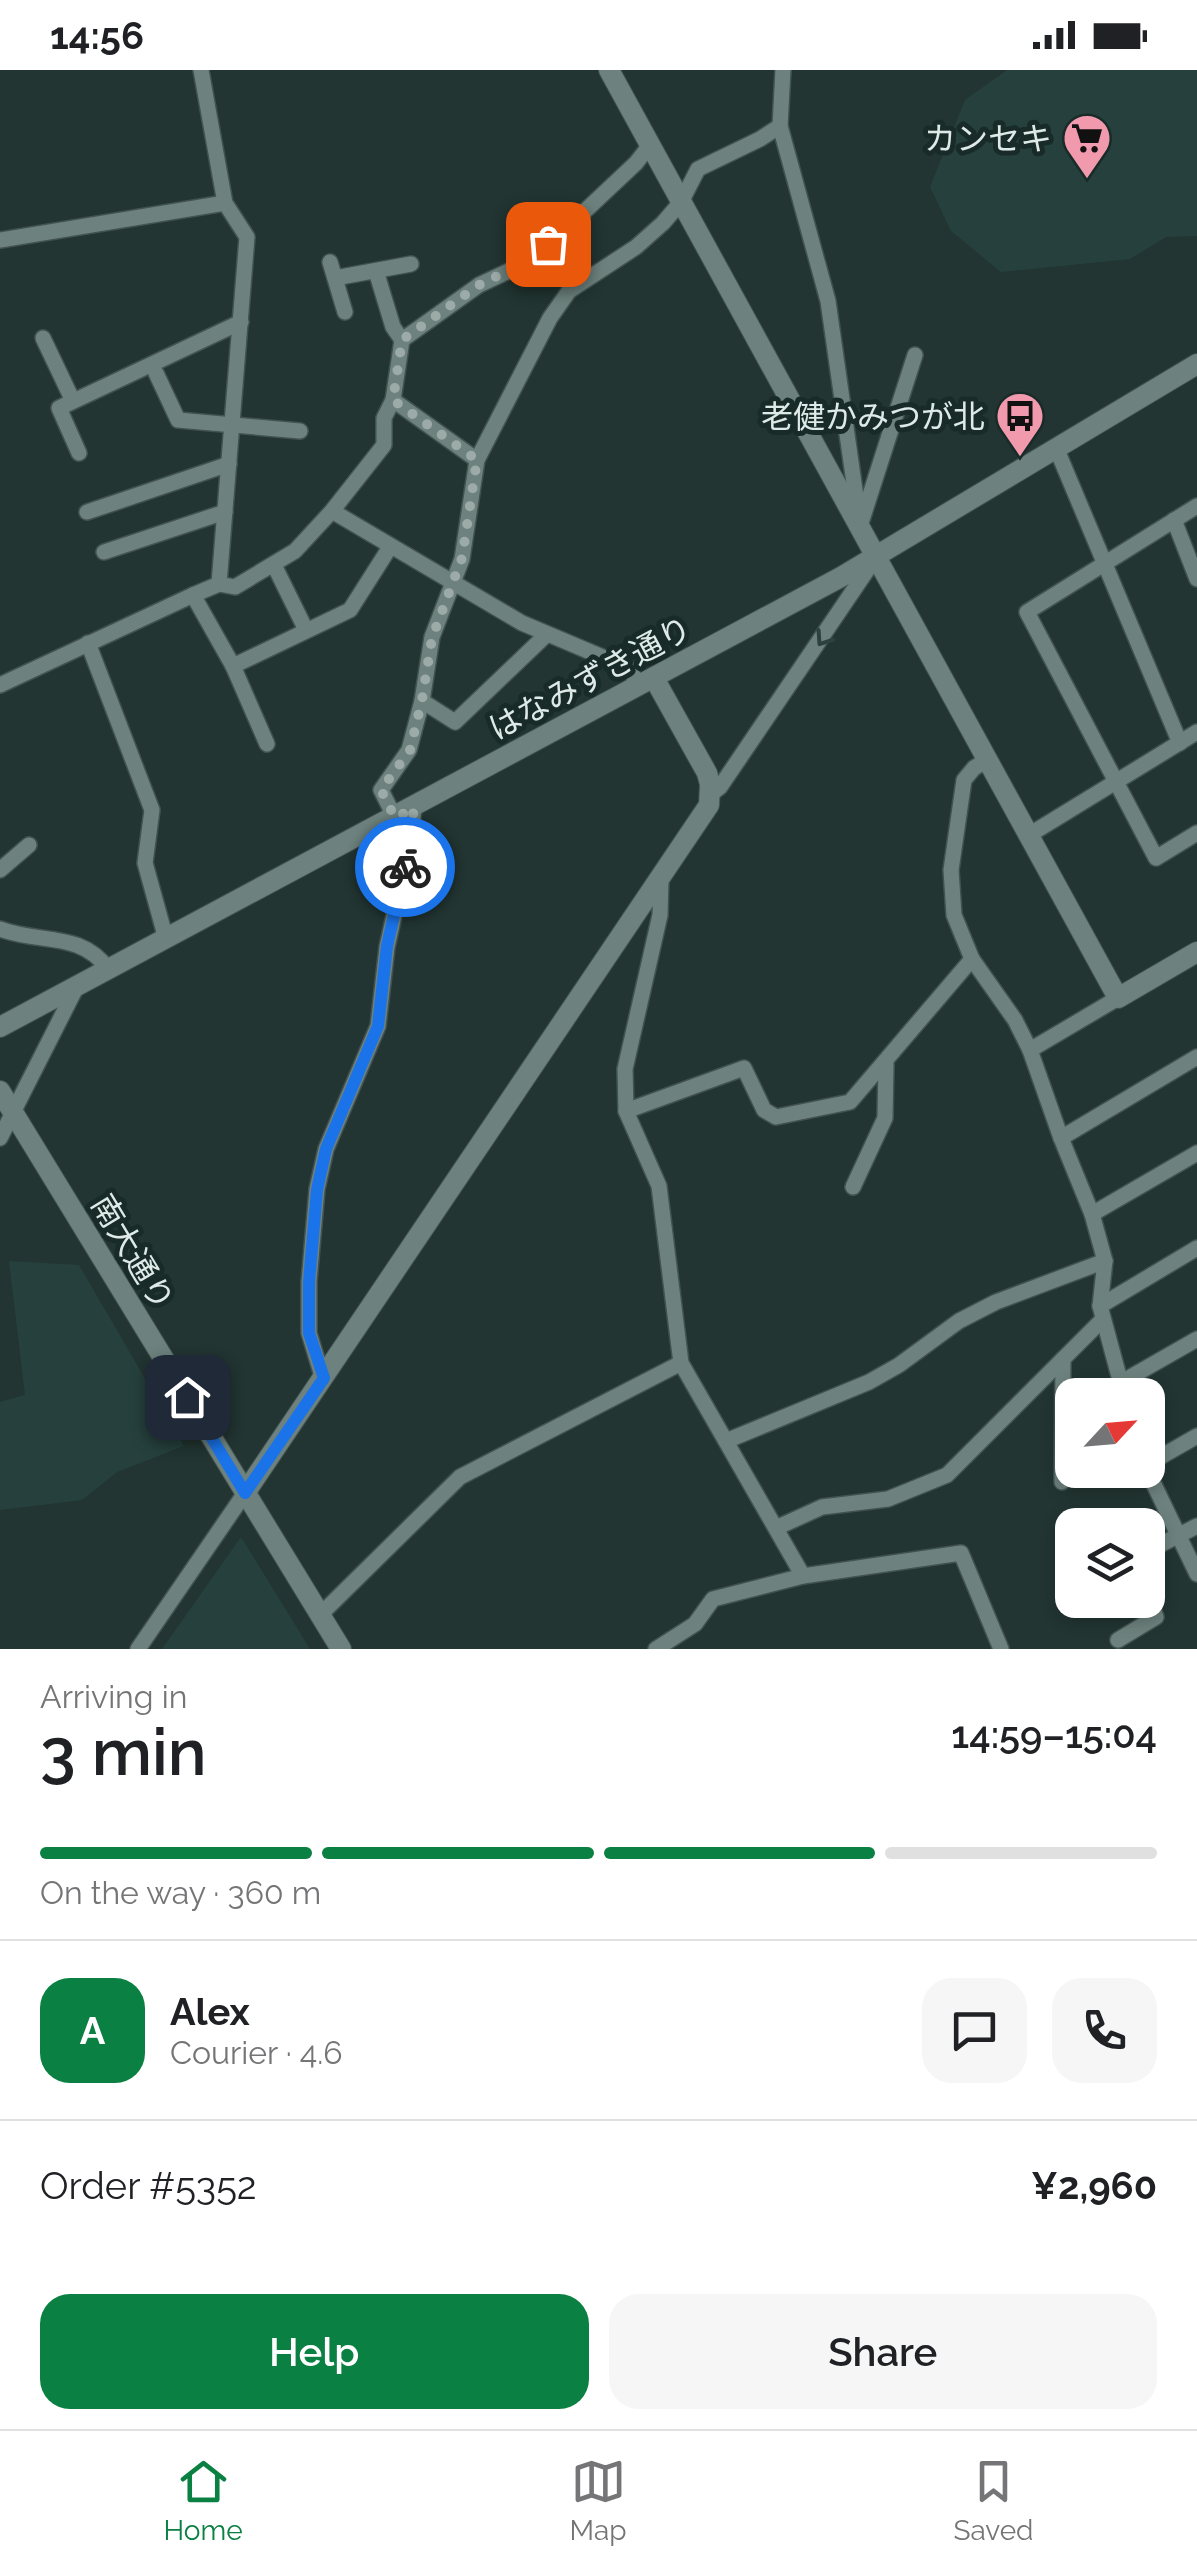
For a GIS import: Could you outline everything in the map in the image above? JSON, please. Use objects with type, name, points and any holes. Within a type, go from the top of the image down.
[{"type":"street","points":[[201,70],[225,203],[248,237],[220,584]]},
{"type":"street","points":[[609,70],[1118,998]]},
{"type":"street","points":[[782,70],[780,126],[828,301],[860,527]]},
{"type":"street","points":[[324,1378],[309,1333],[317,1190],[326,1149],[378,1026],[387,946],[410,844],[404,812],[381,790],[410,750],[432,638],[462,558],[477,460],[541,334],[569,291],[636,247],[681,202],[698,168],[780,126]]},
{"type":"street","points":[[402,340],[479,285],[534,258],[650,146]]},
{"type":"street","points":[[0,240],[225,203]]},
{"type":"street","points":[[346,312],[333,270],[376,271],[411,264]]},
{"type":"street","points":[[0,685],[193,595],[220,584],[235,586],[295,551],[332,511],[384,445],[384,418],[393,400],[402,340],[393,327],[376,271]]},
{"type":"street","points":[[79,454],[59,408],[240,322]]},
{"type":"street","points":[[44,338],[74,401]]},
{"type":"street","points":[[860,527],[915,354]]},
{"type":"street","name":"はなみずき通り","points":[[0,1027],[876,557],[1197,364]]},
{"type":"street","points":[[156,373],[178,420],[300,430]]},
{"type":"street","points":[[393,400],[477,460]]},
{"type":"street","points":[[1057,450],[1180,743]]},
{"type":"street","points":[[87,512],[229,464]]},
{"type":"street","points":[[1197,506],[1027,612],[1156,858],[1197,833]]},
{"type":"street","points":[[332,511],[453,585],[546,635],[626,666],[647,682],[707,773],[711,794]]},
{"type":"street","points":[[104,552],[225,512]]},
{"type":"street","points":[[1174,520],[1197,580]]},
{"type":"street","points":[[233,666],[350,610],[390,547]]},
{"type":"street","points":[[138,1649],[703,816],[711,794],[731,771],[876,557]]},
{"type":"street","points":[[274,565],[306,630]]},
{"type":"street","points":[[193,595],[233,666],[268,744]]},
{"type":"street","points":[[422,700],[455,722],[546,635]]},
{"type":"street","points":[[88,644],[152,810],[146,862],[166,939]]},
{"type":"street","points":[[1029,835],[1197,732]]},
{"type":"street","points":[[987,760],[964,780],[952,870],[954,915],[972,959],[1015,1020],[1030,1050],[1092,1214],[1105,1260],[1102,1312],[1119,1378]]},
{"type":"street","points":[[0,870],[29,845]]},
{"type":"street","points":[[660,879],[660,915],[625,1069],[626,1112],[659,1186],[680,1363],[803,1576]]},
{"type":"street","points":[[0,929],[16,936],[61,940],[96,952],[108,969]]},
{"type":"street","points":[[1030,1050],[1197,952]]},
{"type":"street","points":[[626,1112],[744,1068],[764,1110],[776,1117],[850,1102],[972,959]]},
{"type":"street","points":[[0,1135],[76,986]]},
{"type":"street","points":[[1061,1138],[1197,1057]]},
{"type":"street","points":[[853,1187],[885,1118],[886,1064]]},
{"type":"street","name":"南大通り","points":[[0,1092],[341,1649]]},
{"type":"street","points":[[1092,1214],[1197,1153]]},
{"type":"street","points":[[778,1528],[822,1507],[888,1499],[947,1475],[1063,1359],[1102,1312],[1197,1248]]},
{"type":"street","points":[[726,1441],[868,1382],[959,1321],[996,1302],[1105,1260]]},
{"type":"street","points":[[1138,1378],[1197,1339]]},
{"type":"street","points":[[1063,1359],[1063,1378]]},
{"type":"street","points":[[320,1614],[460,1477],[680,1363]]},
{"type":"street","points":[[1165,1456],[1197,1436]]},
{"type":"street","points":[[1156,1488],[1197,1574]]},
{"type":"street","points":[[1165,1542],[1197,1526]]},
{"type":"street","points":[[656,1649],[696,1624],[714,1599],[803,1576],[961,1553],[1002,1649]]},
{"type":"street","points":[[1118,1640],[1153,1618]]},
{"type":"shaded area","points":[[1007,70],[1197,70],[1197,236],[1166,237],[1130,259],[1001,272],[951,231],[930,187],[965,100]]},
{"type":"shaded area","points":[[9,1261],[79,1265],[184,1446],[117,1472],[82,1500],[0,1510],[0,1402],[25,1395]]},
{"type":"shaded area","points":[[241,1537],[310,1649],[162,1649]]},
{"type":"way so far","points":[[405,867],[414,808],[395,818],[381,790],[410,750],[432,638],[462,558],[477,460],[393,400],[402,340],[479,285],[534,258],[548,244]]},
{"type":"place","name":"カンセキ","points":[[1087,180]]},
{"type":"place","name":"老健かみつが北","points":[[1020,458]]},
{"type":"route","points":[[187,1397],[245,1493],[324,1378],[309,1333],[317,1190],[326,1149],[378,1026],[387,946],[405,867]]}]
